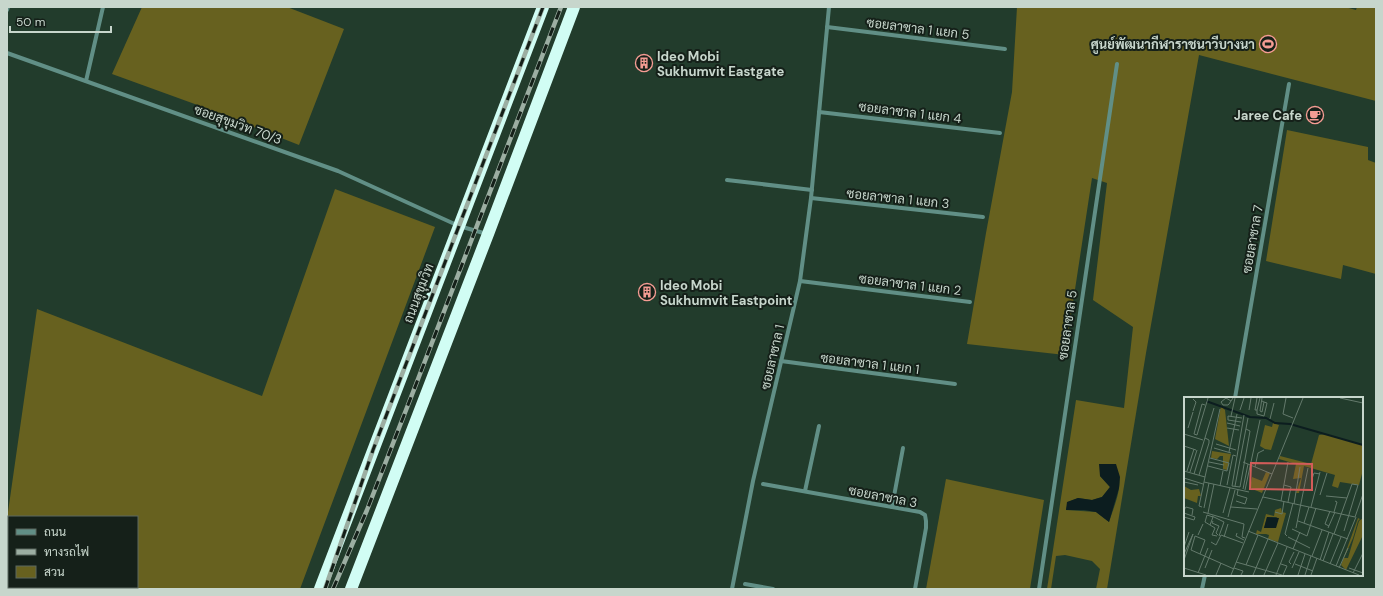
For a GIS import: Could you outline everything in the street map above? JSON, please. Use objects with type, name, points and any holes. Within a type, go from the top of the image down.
[{"type":"highway","name":"ถนนสุขุมวิท","points":[[320,589],[543,7]]},
{"type":"highway","points":[[351,589],[574,7]]},
{"type":"street","points":[[86,81],[103,7]]},
{"type":"street","name":"ซอยลาซาล 1","points":[[732,589],[753,482],[800,281],[812,190],[829,7]]},
{"type":"street","name":"ซอยลาซาล 1 แยก 5","points":[[827,27],[1005,49]]},
{"type":"street","name":"ซอยสุขุมวิท 70/3","points":[[7,53],[338,171],[459,226],[488,234]]},
{"type":"street","name":"ซอยลาซาล 5","points":[[1039,589],[1117,64]]},
{"type":"street","name":"ซอยลาซาล 7","points":[[1235,397],[1289,84]]},
{"type":"street","name":"ซอยลาซาล 1 แยก 4","points":[[819,112],[1000,133]]},
{"type":"street","points":[[727,180],[812,190]]},
{"type":"street","name":"ซอยลาซาล 1 แยก 3","points":[[811,198],[983,217]]},
{"type":"street","name":"ซอยลาซาล 1 แยก 2","points":[[800,281],[970,302]]},
{"type":"street","name":"ซอยลาซาล 1 แยก 1","points":[[781,361],[955,384]]},
{"type":"street","points":[[805,491],[819,426]]},
{"type":"street","points":[[892,507],[903,448]]},
{"type":"street","name":"ซอยลาซาล 3","points":[[762,484],[920,512],[925,515],[926,528],[915,589]]},
{"type":"street","points":[[1202,589],[1205,576]]},
{"type":"street","points":[[745,584],[773,589]]},
{"type":"green space","points":[[142,7],[287,7],[344,29],[299,145],[203,107],[112,74]]},
{"type":"green space","points":[[1017,7],[1345,7],[1356,10],[1357,7],[1376,7],[1376,101],[1199,55],[1146,353],[1107,589],[1096,589],[1100,569],[1092,561],[1065,555],[1056,556],[1051,589],[1047,589],[1076,400],[1124,408],[1133,327],[1093,300],[1107,183],[1092,178],[1065,355],[967,344],[1012,92]],"holes":[[[1117,470],[1119,476],[1118,496],[1109,522],[1096,512],[1066,510],[1068,502],[1078,498],[1092,500],[1102,497],[1110,487],[1100,476]]]},
{"type":"green space","points":[[1287,130],[1368,147],[1368,160],[1376,163],[1376,274],[1343,265],[1341,279],[1266,261]]},
{"type":"green space","points":[[335,189],[435,227],[300,589],[74,588],[138,588],[138,516],[8,516],[7,561],[7,519],[37,309],[262,396]]},
{"type":"green space","points":[[946,479],[1044,500],[1030,589],[926,589]]},
{"type":"shaded area","points":[[1099,464],[1116,464],[1120,477],[1119,488],[1109,522],[1096,512],[1066,510],[1067,502],[1078,498],[1092,500],[1102,497],[1110,487],[1100,476]]},
{"type":"railway","points":[[325,589],[373,450],[543,7]]},
{"type":"railway","points":[[333,589],[367,510],[561,7]]},
{"type":"place","name":"ศูนย์พัฒนากีฬาราชนาวีบางนา","points":[[1268,44]]},
{"type":"place","name":"Ideo Mobi Sukhumvit Eastgate","points":[[644,63]]},
{"type":"place","name":"Jaree Cafe","points":[[1315,115]]},
{"type":"place","name":"Ideo Mobi Sukhumvit Eastpoint","points":[[647,292]]}]
